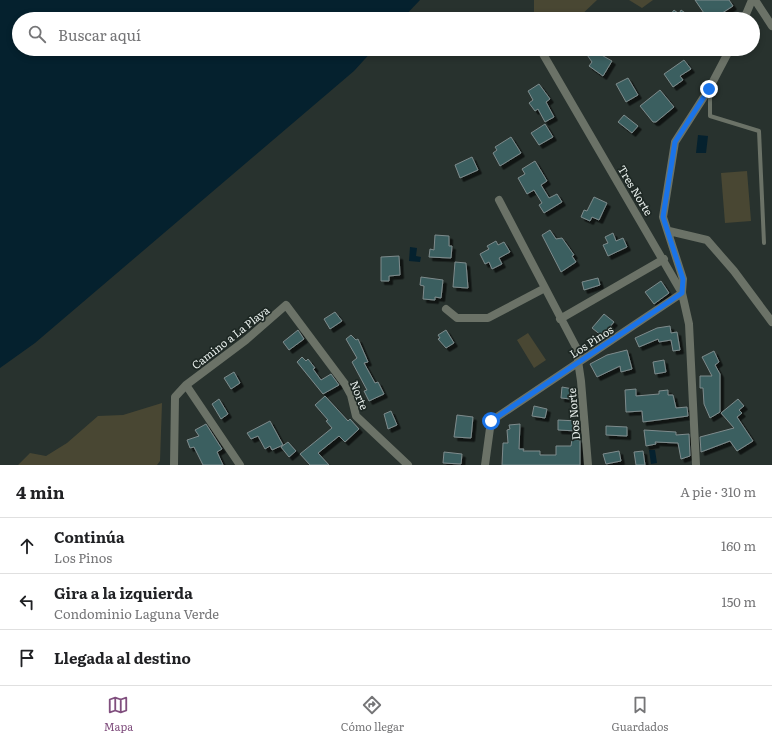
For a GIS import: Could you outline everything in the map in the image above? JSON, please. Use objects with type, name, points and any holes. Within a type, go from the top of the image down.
[{"type":"street","points":[[747,12],[753,0],[772,26]]},
{"type":"street","name":"Tres Norte","points":[[544,56],[664,259],[682,293],[688,324],[696,465]]},
{"type":"street","points":[[682,293],[683,279],[669,231],[663,217],[675,142],[709,89],[726,56]]},
{"type":"street","name":"Dos Norte","points":[[499,200],[576,347],[581,381],[588,465]]},
{"type":"street","points":[[669,231],[707,240],[734,271],[772,322]]},
{"type":"street","points":[[560,318],[664,259]]},
{"type":"street","points":[[446,309],[457,318],[488,318],[545,288]]},
{"type":"street","name":"Los Pinos","points":[[485,465],[491,421],[682,293]]},
{"type":"street","name":"Camino a La Playa","points":[[174,465],[175,397],[186,385],[246,340],[286,305]]},
{"type":"street","name":"Norte","points":[[286,305],[345,384],[351,396],[356,416],[408,465]]},
{"type":"street","points":[[186,385],[240,465]]},
{"type":"lane","points":[[709,89],[710,116],[759,131],[764,243]]},
{"type":"shaded area","points":[[534,0],[597,0],[584,12],[534,12]]},
{"type":"shaded area","points":[[629,0],[653,0],[642,8]]},
{"type":"shaded area","points":[[747,171],[751,221],[725,223],[721,173]]},
{"type":"shaded area","points":[[528,333],[546,360],[534,368],[517,340]]},
{"type":"shaded area","points":[[162,403],[160,461],[157,465],[18,465],[30,453],[46,456],[67,443],[98,416],[123,415]]},
{"type":"water","points":[[0,0],[420,0],[409,12],[12,12],[12,56],[368,56],[354,71],[35,343],[0,368]]},
{"type":"water","points":[[698,135],[708,136],[706,153],[696,153]]},
{"type":"water","points":[[410,247],[417,248],[416,256],[421,257],[420,262],[409,261]]},
{"type":"water","points":[[649,450],[655,450],[657,463],[651,464]]},
{"type":"building","points":[[695,0],[729,0],[733,6],[724,12],[703,12]]},
{"type":"building","points":[[588,56],[603,56],[612,61],[603,76],[589,66],[592,62]]},
{"type":"building","points":[[684,60],[691,69],[680,76],[683,80],[673,87],[664,74]]},
{"type":"building","points":[[628,78],[638,95],[626,102],[616,84]]},
{"type":"building","points":[[539,84],[550,99],[546,102],[554,117],[545,122],[538,109],[535,111],[529,103],[533,100],[528,91]]},
{"type":"building","points":[[660,90],[674,107],[656,122],[653,122],[640,106]]},
{"type":"building","points":[[624,115],[638,126],[632,133],[618,122]]},
{"type":"building","points":[[545,124],[553,137],[539,145],[531,133]]},
{"type":"building","points":[[511,137],[521,153],[500,166],[493,153],[497,150],[495,147]]},
{"type":"building","points":[[472,157],[478,170],[460,178],[455,165]]},
{"type":"building","points":[[535,161],[547,181],[541,185],[549,198],[557,194],[562,202],[544,213],[539,205],[542,203],[534,190],[527,194],[518,178],[525,174],[522,169]]},
{"type":"building","points":[[594,197],[607,203],[599,220],[592,217],[590,221],[581,217],[584,210],[587,211]]},
{"type":"building","points":[[550,230],[556,239],[562,238],[574,255],[572,256],[576,262],[561,272],[542,235]]},
{"type":"building","points":[[613,233],[616,241],[623,238],[627,247],[608,256],[603,245],[608,243],[605,237]]},
{"type":"building","points":[[435,235],[449,236],[449,246],[452,246],[451,258],[429,257],[430,249],[434,250]]},
{"type":"building","points":[[496,241],[498,245],[504,242],[510,252],[499,258],[502,264],[492,269],[489,262],[485,264],[480,254],[489,249],[487,246]]},
{"type":"building","points":[[399,256],[400,275],[389,276],[389,281],[381,281],[381,257]]},
{"type":"building","points":[[455,262],[466,263],[468,288],[453,287]]},
{"type":"building","points":[[421,277],[443,280],[441,298],[435,297],[435,300],[423,299],[424,286],[420,285]]},
{"type":"building","points":[[598,278],[600,285],[584,290],[582,282]]},
{"type":"building","points":[[661,281],[669,293],[654,304],[645,292]]},
{"type":"building","points":[[335,312],[342,321],[330,329],[324,319]]},
{"type":"building","points":[[604,314],[614,322],[602,336],[592,328]]},
{"type":"building","points":[[670,326],[671,333],[677,332],[680,350],[673,351],[671,340],[659,342],[658,339],[639,347],[635,338],[657,328]]},
{"type":"building","points":[[298,330],[304,339],[289,350],[283,342]]},
{"type":"building","points":[[446,330],[454,343],[446,348],[438,339],[440,338],[438,335]]},
{"type":"building","points":[[351,335],[356,340],[358,339],[368,362],[364,363],[375,383],[378,382],[384,394],[369,401],[364,391],[367,390],[352,362],[357,358],[346,339]]},
{"type":"building","points":[[627,350],[632,369],[621,372],[620,366],[597,377],[590,364],[607,355]]},
{"type":"building","points":[[714,351],[719,362],[715,365],[720,374],[720,412],[710,418],[704,404],[703,388],[700,388],[700,376],[712,376],[702,357]]},
{"type":"building","points":[[302,357],[306,361],[308,359],[315,368],[313,369],[321,380],[331,374],[339,385],[323,394],[297,362]]},
{"type":"building","points":[[664,360],[666,372],[655,374],[653,362]]},
{"type":"building","points":[[234,372],[240,383],[231,389],[224,378]]},
{"type":"building","points":[[562,387],[573,389],[571,399],[561,398]]},
{"type":"building","points":[[636,389],[636,396],[659,394],[659,391],[668,390],[668,395],[673,395],[676,408],[687,407],[688,416],[643,422],[642,411],[626,412],[625,390]]},
{"type":"building","points":[[325,396],[348,421],[350,419],[359,429],[345,442],[339,436],[318,453],[329,465],[310,465],[300,454],[332,428],[326,421],[328,420],[315,405]]},
{"type":"building","points":[[219,399],[228,414],[221,419],[212,404]]},
{"type":"building","points":[[738,399],[744,406],[739,410],[742,413],[737,417],[753,441],[737,451],[730,441],[701,452],[700,437],[734,428],[721,413]]},
{"type":"building","points":[[534,406],[547,409],[545,418],[532,416]]},
{"type":"building","points":[[391,411],[397,425],[388,429],[384,414]]},
{"type":"building","points":[[457,415],[473,417],[471,438],[454,437]]},
{"type":"building","points":[[558,420],[578,421],[578,431],[558,430]]},
{"type":"building","points":[[270,421],[283,445],[272,450],[270,446],[265,449],[258,436],[251,439],[247,433]]},
{"type":"building","points":[[206,424],[222,449],[217,452],[223,465],[203,465],[194,447],[190,448],[187,440],[199,436],[195,430]]},
{"type":"building","points":[[520,424],[519,449],[524,449],[523,451],[540,451],[540,455],[556,455],[556,446],[571,446],[572,439],[580,440],[580,465],[502,465],[503,443],[508,443],[507,430],[510,429],[509,425]]},
{"type":"building","points":[[606,426],[627,427],[627,436],[606,435]]},
{"type":"building","points":[[644,430],[676,432],[676,435],[689,434],[690,456],[681,459],[678,443],[655,442],[656,444],[646,446]]},
{"type":"building","points":[[288,442],[296,451],[289,457],[281,447]]},
{"type":"building","points":[[619,451],[621,461],[606,464],[603,454]]},
{"type":"building","points":[[643,451],[645,465],[636,465],[634,452]]},
{"type":"building","points":[[444,452],[462,454],[461,464],[443,463]]},
{"type":"route","points":[[491,421],[682,293],[683,279],[669,231],[663,217],[675,142],[709,89]]}]
